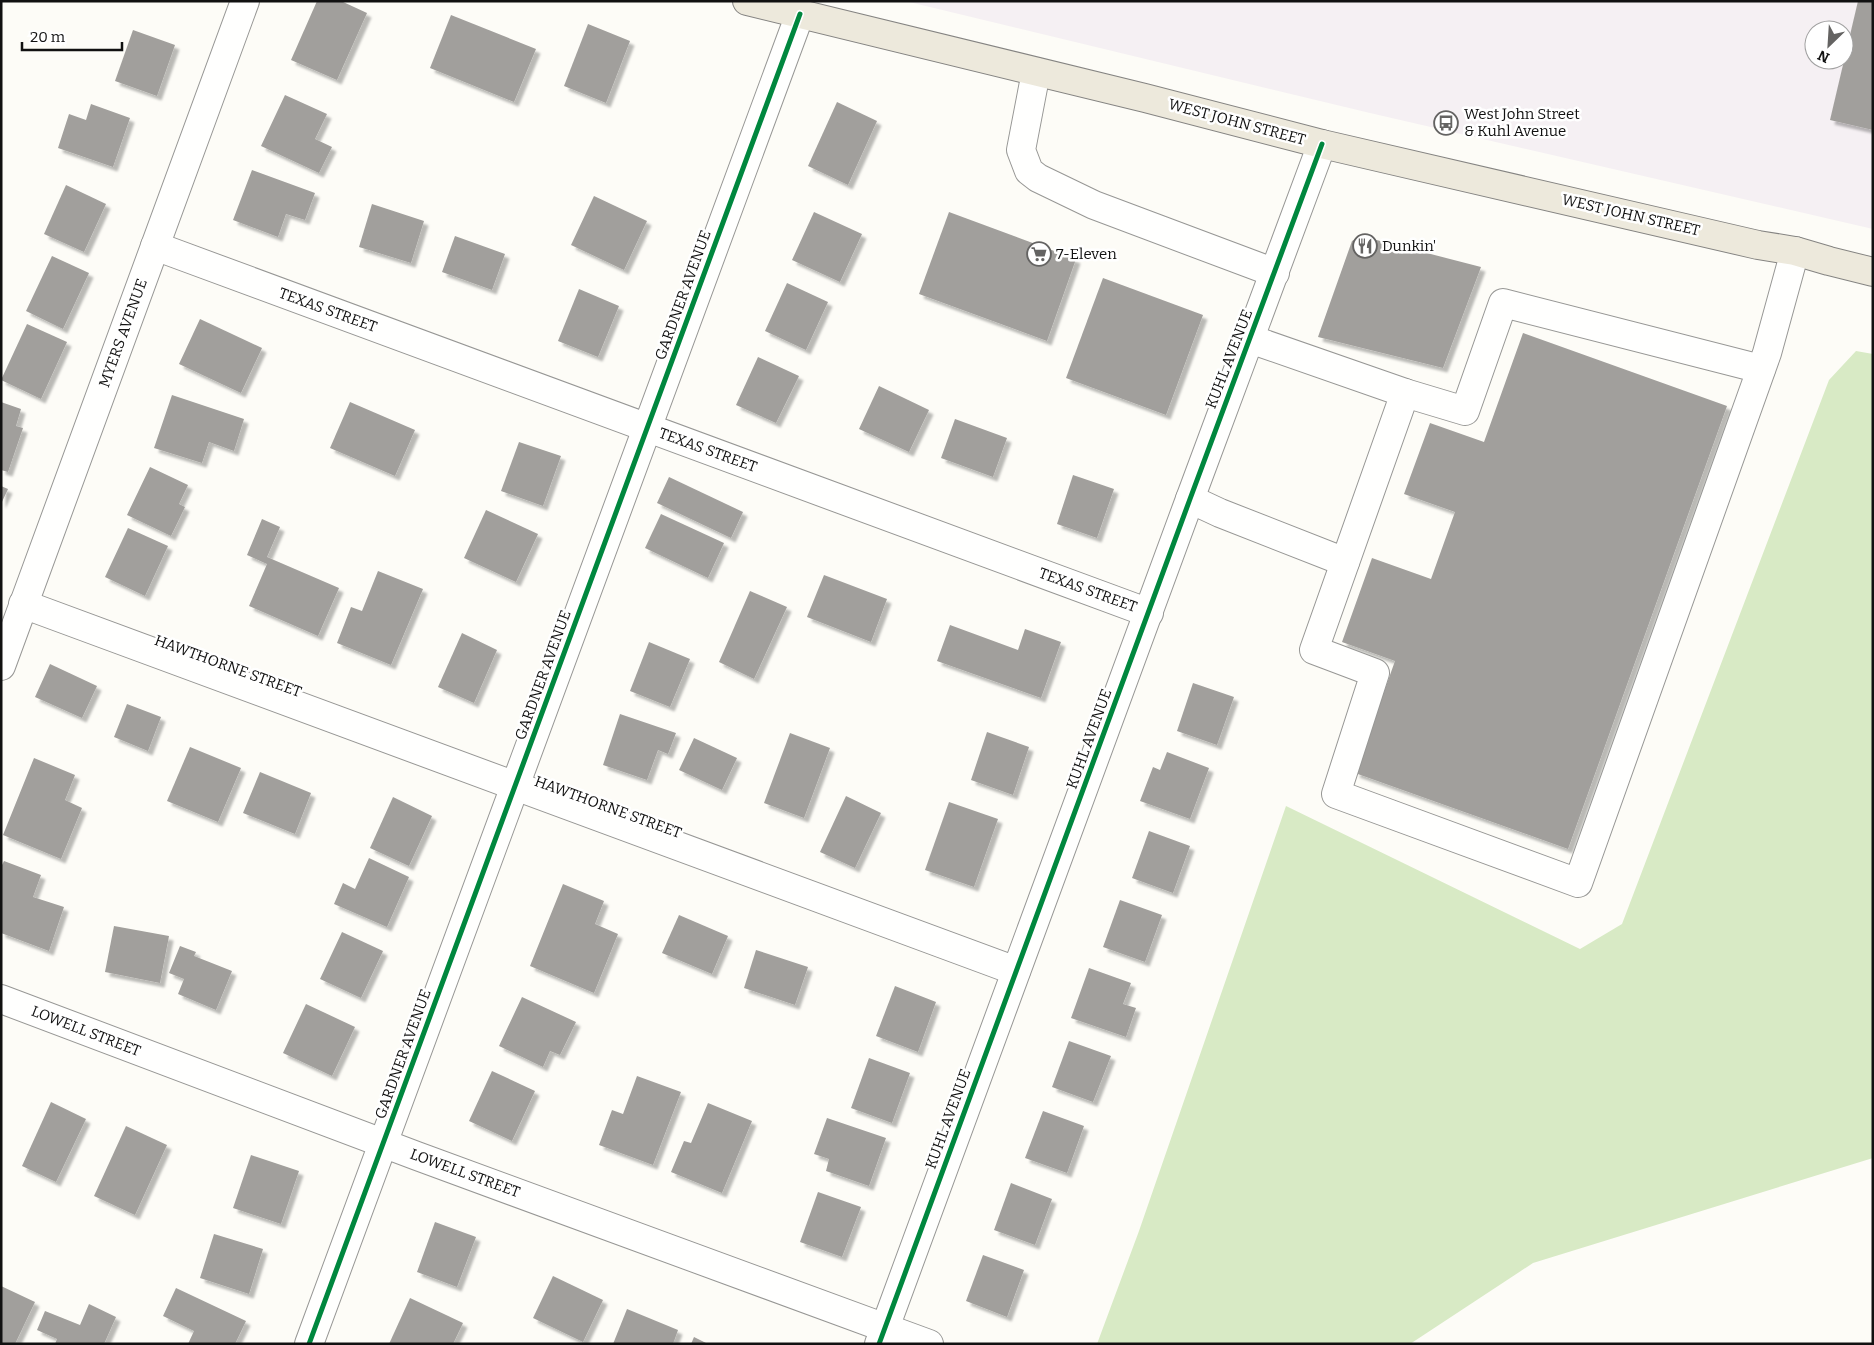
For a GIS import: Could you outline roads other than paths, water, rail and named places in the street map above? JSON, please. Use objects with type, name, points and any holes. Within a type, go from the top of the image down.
[{"type":"main road","name":"WEST JOHN STREET","points":[[747,1],[1322,144],[1758,245],[1796,251],[1873,272]]},
{"type":"street","name":"MYERS AVENUE","points":[[1,666],[245,1]]},
{"type":"street","name":"GARDNER AVENUE","points":[[309,1344],[800,14]]},
{"type":"street","points":[[1036,72],[1021,150],[1029,171],[1038,178],[1094,205],[1275,273]]},
{"type":"street","name":"KUHL AVENUE","points":[[882,1336],[1322,144]]},
{"type":"street","name":"TEXAS STREET","points":[[155,246],[1149,613]]},
{"type":"street","points":[[1405,393],[1314,650],[1375,673],[1336,794],[1578,883],[1761,369],[1796,251]]},
{"type":"street","points":[[1250,339],[1405,393],[1465,411],[1503,303],[1761,369]]},
{"type":"street","points":[[1190,499],[1220,513],[1345,562]]},
{"type":"street","name":"HAWTHORNE STREET","points":[[23,604],[1016,971]]},
{"type":"street","name":"LOWELL STREET","points":[[1,999],[383,1143],[882,1336],[930,1344]]},
{"type":"place","name":"West John Street & Kuhl Avenue","points":[[1446,123]]},
{"type":"place","name":"Dunkin'","points":[[1365,246]]},
{"type":"place","name":"7-Eleven","points":[[1039,254]]}]
